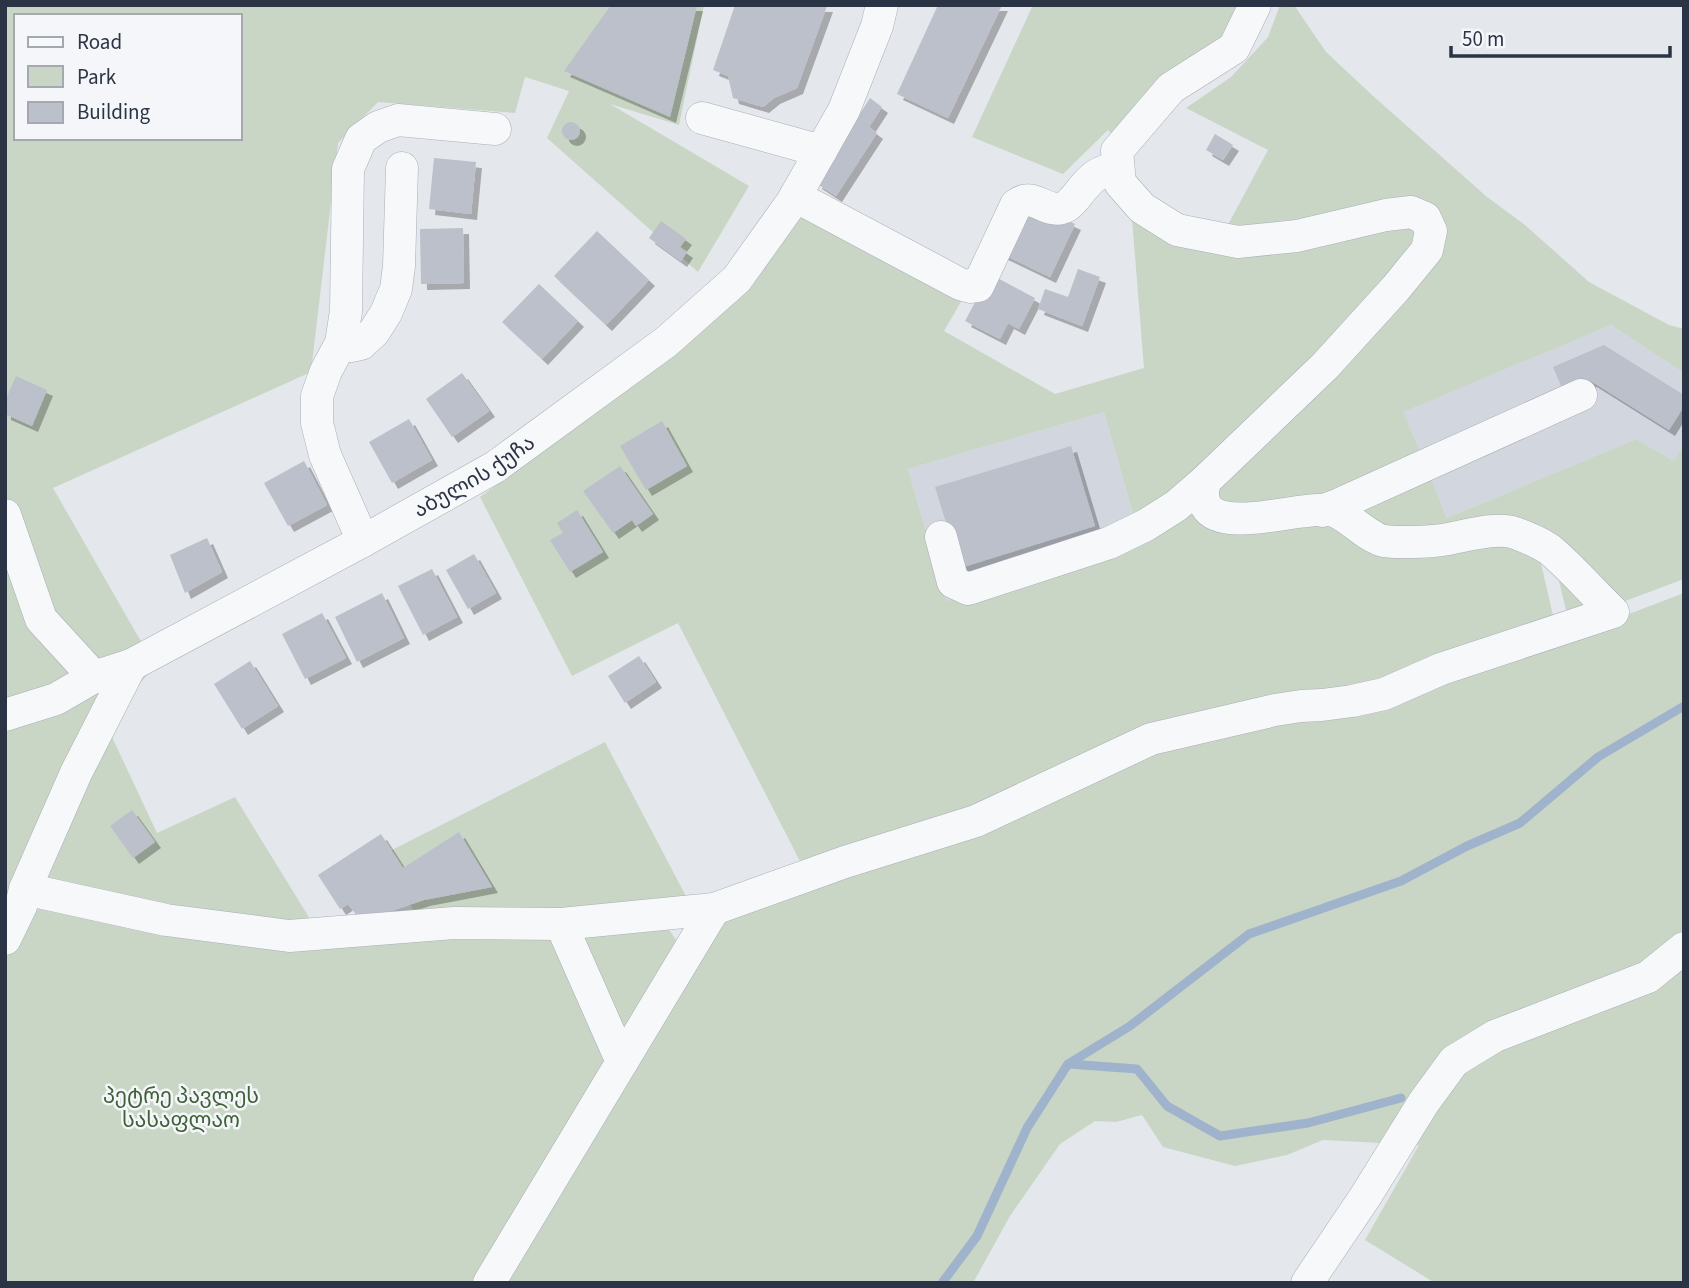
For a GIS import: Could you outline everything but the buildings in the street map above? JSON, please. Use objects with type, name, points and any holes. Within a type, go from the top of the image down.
[{"type":"street","name":"აბულის ქუჩა","points":[[5,715],[56,699],[94,677],[131,665],[495,467],[666,342],[737,279],[796,195],[844,110],[877,26],[882,5]]},
{"type":"street","points":[[941,537],[953,582],[968,589],[1109,543],[1146,525],[1176,506],[1205,481],[1325,366],[1427,250],[1431,231],[1425,218],[1411,212],[1297,236],[1238,242],[1177,230],[1142,208],[1120,183],[1117,150],[1171,88],[1234,48],[1255,5]]},
{"type":"street","points":[[702,118],[821,151]]},
{"type":"street","points":[[363,541],[325,455],[317,423],[317,396],[326,371],[341,343],[346,311],[348,169],[361,139],[378,127],[398,120],[495,129]]},
{"type":"street","points":[[341,343],[352,346],[361,344],[374,332],[396,289],[400,266],[402,168]]},
{"type":"street","points":[[796,195],[960,284],[978,286],[1016,205],[1029,199],[1059,209],[1066,207],[1091,178],[1105,170],[1118,169]]},
{"type":"street","points":[[1322,511],[1581,395]]},
{"type":"street","points":[[24,889],[166,920],[289,936],[454,923],[561,924],[714,909],[845,862],[976,821],[1151,739],[1275,710],[1352,701],[1384,694],[1441,669],[1613,612],[1547,548],[1513,532],[1478,532],[1440,540],[1382,541],[1334,511],[1306,510],[1258,519],[1224,517],[1211,513],[1204,503],[1202,493],[1205,481]]},
{"type":"street","points":[[5,515],[41,620],[94,677]]},
{"type":"street","points":[[5,939],[21,906],[24,889],[76,773],[131,665]]},
{"type":"street","points":[[489,1283],[714,909]]},
{"type":"street","points":[[561,924],[622,1062]]},
{"type":"street","points":[[1307,1283],[1365,1198],[1424,1102],[1454,1061],[1495,1036],[1648,977],[1684,948]]},
{"type":"shaded area","points":[[1611,325],[1684,373],[1684,444],[1674,461],[1636,439],[1447,518],[1402,412]]},
{"type":"shaded area","points":[[1104,412],[1142,545],[946,601],[908,469]]},
{"type":"green space","name":"პეტრე პავლეს სასაფლაო","points":[[5,5],[704,5],[679,125],[610,104],[749,186],[698,272],[547,138],[569,91],[525,77],[515,113],[378,102],[338,143],[311,372],[53,488],[155,666],[135,689],[112,737],[157,833],[235,797],[315,927],[217,937],[668,928],[680,946],[721,912],[1110,761],[1587,630],[1684,593],[1684,1283],[1435,1283],[1365,1240],[1419,1145],[1323,1140],[1287,1155],[1235,1166],[1163,1147],[1142,1115],[1116,1122],[1095,1121],[1060,1144],[1010,1216],[973,1283],[5,1283]]},
{"type":"green space","points":[[1033,5],[1246,5],[1244,16],[1119,142],[1108,130],[1063,174],[972,137]]},
{"type":"green space","points":[[1280,5],[1294,5],[1326,52],[1487,197],[1525,225],[1589,282],[1669,325],[1684,329],[1684,373],[1611,325],[1403,412],[1447,518],[1636,439],[1674,461],[1684,444],[1684,579],[1569,622],[1550,545],[1387,537],[1335,506],[1257,517],[1209,494],[1438,256],[1429,214],[1222,236],[1268,150],[1186,108],[1231,77],[1268,37]]},
{"type":"green space","points":[[800,217],[962,300],[944,331],[1055,394],[1144,368],[1132,219],[1176,238],[1416,219],[1419,249],[1189,512],[1203,524],[1314,522],[1347,533],[1487,541],[1539,555],[1555,624],[1404,676],[1281,702],[806,873],[678,623],[572,676],[480,497],[633,386],[741,297]],"holes":[[[1104,412],[1142,545],[946,601],[908,469]]]},
{"type":"green space","points":[[605,742],[689,902],[420,921],[380,856]]},
{"type":"waterway","points":[[942,1283],[977,1236],[1027,1128],[1068,1064],[1130,1026],[1249,934],[1401,881],[1467,846],[1520,823],[1598,757],[1684,706]]},
{"type":"waterway","points":[[1069,1064],[1137,1069],[1167,1106],[1220,1136],[1308,1123],[1401,1098]]}]
